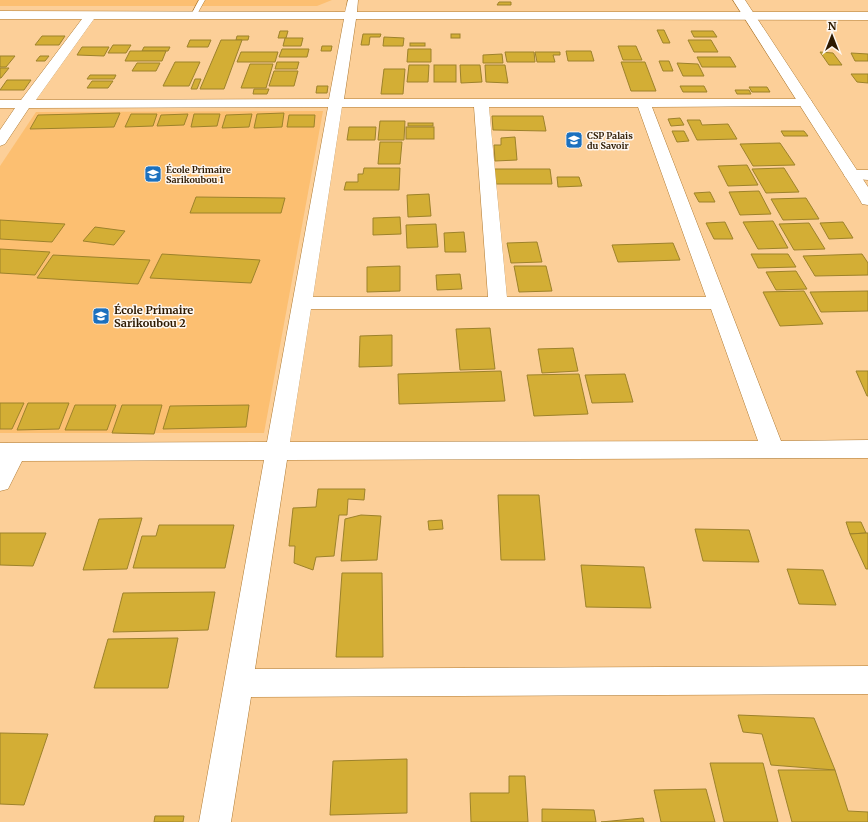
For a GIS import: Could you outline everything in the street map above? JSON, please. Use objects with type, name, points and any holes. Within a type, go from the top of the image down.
[{"type":"street","points":[[739,0],[805,102],[860,175],[868,200]]},
{"type":"street","points":[[215,822],[352,8]]},
{"type":"street","points":[[0,15],[194,15],[352,8],[749,16],[868,16]]},
{"type":"street","points":[[0,141],[25,104],[91,15]]},
{"type":"street","points":[[643,102],[773,450]]},
{"type":"street","points":[[0,104],[805,102]]},
{"type":"street","points":[[481,103],[498,303]]},
{"type":"street","points":[[303,302],[718,302]]},
{"type":"street","points":[[0,482],[7,452],[868,449]]},
{"type":"street","points":[[239,684],[868,680]]},
{"type":"lane","points":[[194,15],[202,0]]},
{"type":"shaded area","points":[[0,0],[332,0],[317,6],[0,6]]},
{"type":"shaded area","points":[[323,111],[264,433],[0,433],[0,166],[36,112]]},
{"type":"building","points":[[499,2],[511,2],[511,5],[497,5]]},
{"type":"building","points":[[657,30],[664,30],[670,43],[663,43]]},
{"type":"building","points":[[280,31],[288,31],[286,38],[278,38]]},
{"type":"building","points":[[691,31],[713,31],[717,37],[694,37]]},
{"type":"building","points":[[363,34],[381,34],[380,37],[370,37],[369,45],[361,45]]},
{"type":"building","points":[[451,34],[460,34],[460,38],[451,38]]},
{"type":"building","points":[[42,36],[65,36],[59,45],[35,45]]},
{"type":"building","points":[[237,36],[249,36],[248,40],[236,40]]},
{"type":"building","points":[[384,37],[404,38],[403,46],[383,46]]},
{"type":"building","points":[[285,38],[303,38],[301,46],[283,46]]},
{"type":"building","points":[[190,40],[211,40],[208,47],[187,47]]},
{"type":"building","points":[[221,40],[242,40],[224,89],[200,89]]},
{"type":"building","points":[[688,40],[711,40],[718,52],[694,52]]},
{"type":"building","points":[[410,43],[425,43],[425,46],[410,46]]},
{"type":"building","points":[[113,45],[131,45],[126,53],[108,53]]},
{"type":"building","points":[[322,46],[332,46],[331,51],[321,51]]},
{"type":"building","points":[[618,46],[636,46],[642,60],[623,60]]},
{"type":"building","points":[[82,47],[109,47],[104,56],[77,55]]},
{"type":"building","points":[[144,47],[170,47],[168,51],[142,51]]},
{"type":"building","points":[[282,49],[309,49],[307,57],[279,57]]},
{"type":"building","points":[[408,49],[431,49],[431,62],[407,62]]},
{"type":"building","points":[[130,51],[166,51],[162,61],[125,61]]},
{"type":"building","points":[[566,51],[591,51],[594,61],[568,61]]},
{"type":"building","points":[[241,52],[278,52],[275,62],[237,62]]},
{"type":"building","points":[[505,52],[534,52],[535,62],[507,62]]},
{"type":"building","points":[[535,52],[560,52],[560,55],[553,55],[555,62],[537,62]]},
{"type":"building","points":[[820,52],[833,53],[842,65],[829,65]]},
{"type":"building","points":[[851,53],[868,54],[868,61],[855,61]]},
{"type":"building","points":[[502,54],[503,63],[483,63],[483,55]]},
{"type":"building","points":[[0,56],[15,56],[6,67],[0,67]]},
{"type":"building","points":[[40,56],[49,56],[45,61],[36,61]]},
{"type":"building","points":[[697,57],[730,57],[736,67],[702,67]]},
{"type":"building","points":[[659,61],[669,61],[673,71],[663,71]]},
{"type":"building","points":[[175,62],[200,62],[189,86],[163,86]]},
{"type":"building","points":[[277,62],[299,62],[297,69],[275,69]]},
{"type":"building","points":[[621,62],[645,62],[656,91],[631,91]]},
{"type":"building","points":[[137,63],[160,63],[156,71],[132,71]]},
{"type":"building","points":[[677,63],[698,64],[704,76],[683,76]]},
{"type":"building","points":[[250,64],[273,64],[266,88],[241,88]]},
{"type":"building","points":[[409,65],[429,65],[428,82],[407,82]]},
{"type":"building","points":[[434,65],[456,65],[456,82],[434,82]]},
{"type":"building","points":[[460,65],[480,65],[482,82],[461,83]]},
{"type":"building","points":[[485,65],[505,65],[508,83],[486,82]]},
{"type":"building","points":[[0,68],[9,68],[1,78],[0,78]]},
{"type":"building","points":[[384,69],[405,69],[403,94],[381,94]]},
{"type":"building","points":[[274,71],[298,71],[294,86],[269,86]]},
{"type":"building","points":[[851,74],[868,74],[868,83],[857,82]]},
{"type":"building","points":[[90,75],[116,75],[114,79],[87,79]]},
{"type":"building","points":[[195,79],[201,79],[197,89],[191,89]]},
{"type":"building","points":[[7,80],[31,80],[24,90],[0,90]]},
{"type":"building","points":[[92,81],[113,81],[108,88],[87,88]]},
{"type":"building","points":[[317,86],[328,86],[327,93],[316,93]]},
{"type":"building","points":[[680,86],[704,86],[707,92],[683,92]]},
{"type":"building","points":[[749,87],[767,87],[770,92],[752,92]]},
{"type":"building","points":[[254,89],[269,89],[267,94],[253,94]]},
{"type":"building","points":[[735,90],[749,90],[751,94],[737,94]]},
{"type":"building","points":[[120,113],[114,127],[30,129],[38,115]]},
{"type":"building","points":[[284,113],[282,127],[254,128],[257,114]]},
{"type":"building","points":[[131,114],[157,114],[153,126],[125,127]]},
{"type":"building","points":[[188,114],[184,125],[157,126],[161,115]]},
{"type":"building","points":[[194,114],[220,114],[217,126],[191,127]]},
{"type":"building","points":[[252,114],[249,127],[222,128],[226,115]]},
{"type":"building","points":[[289,115],[315,115],[314,127],[287,127]]},
{"type":"building","points":[[492,116],[543,116],[546,131],[493,130]]},
{"type":"building","points":[[680,118],[684,125],[671,126],[668,119]]},
{"type":"building","points":[[687,120],[700,120],[702,125],[728,124],[737,139],[697,140]]},
{"type":"building","points":[[380,121],[405,121],[404,140],[378,140]]},
{"type":"building","points":[[408,123],[433,123],[433,126],[408,126]]},
{"type":"building","points":[[349,127],[376,127],[375,140],[347,140]]},
{"type":"building","points":[[406,127],[434,127],[434,139],[406,139]]},
{"type":"building","points":[[672,131],[684,131],[689,141],[677,142]]},
{"type":"building","points":[[781,131],[804,131],[808,136],[784,136]]},
{"type":"building","points":[[515,137],[517,160],[495,161],[494,145],[501,145],[501,138]]},
{"type":"building","points":[[380,142],[402,142],[400,164],[378,164]]},
{"type":"building","points":[[780,143],[795,165],[753,166],[740,144]]},
{"type":"building","points":[[747,165],[758,185],[728,186],[718,166]]},
{"type":"building","points":[[364,168],[400,168],[399,190],[344,190],[346,182],[358,182],[358,174],[363,174]]},
{"type":"building","points":[[784,168],[799,192],[766,193],[752,169]]},
{"type":"building","points":[[494,169],[550,169],[552,184],[496,184]]},
{"type":"building","points":[[557,177],[579,177],[582,186],[558,187]]},
{"type":"building","points":[[759,191],[771,214],[740,215],[729,192]]},
{"type":"building","points":[[710,192],[715,202],[699,202],[694,193]]},
{"type":"building","points":[[429,194],[431,216],[408,217],[407,195]]},
{"type":"building","points":[[196,197],[285,198],[281,213],[190,213]]},
{"type":"building","points":[[806,198],[819,219],[783,220],[771,199]]},
{"type":"building","points":[[400,217],[401,234],[373,235],[373,218]]},
{"type":"building","points":[[0,220],[65,224],[52,242],[0,239]]},
{"type":"building","points":[[773,221],[788,248],[758,249],[743,222]]},
{"type":"building","points":[[725,222],[733,239],[714,239],[706,223]]},
{"type":"building","points":[[843,222],[853,238],[829,239],[820,223]]},
{"type":"building","points":[[809,223],[825,249],[794,250],[779,224]]},
{"type":"building","points":[[436,224],[438,247],[407,248],[406,225]]},
{"type":"building","points":[[95,227],[125,231],[114,245],[83,241]]},
{"type":"building","points":[[464,232],[466,252],[445,252],[444,233]]},
{"type":"building","points":[[537,242],[542,262],[511,263],[507,243]]},
{"type":"building","points":[[673,243],[680,260],[618,262],[612,245]]},
{"type":"building","points":[[0,249],[50,252],[35,275],[0,273]]},
{"type":"building","points":[[162,254],[260,260],[251,283],[150,278]]},
{"type":"building","points":[[751,254],[788,254],[796,267],[758,268]]},
{"type":"building","points":[[862,254],[868,263],[868,275],[815,276],[803,256]]},
{"type":"building","points":[[53,255],[150,260],[138,284],[37,278]]},
{"type":"building","points":[[400,266],[400,291],[367,292],[367,267]]},
{"type":"building","points":[[514,266],[546,266],[552,291],[519,292]]},
{"type":"building","points":[[796,271],[807,289],[776,290],[766,272]]},
{"type":"building","points":[[460,274],[462,289],[437,290],[436,275]]},
{"type":"building","points":[[804,291],[823,324],[780,326],[763,292]]},
{"type":"building","points":[[868,291],[868,311],[821,312],[810,292]]},
{"type":"building","points":[[490,328],[495,369],[460,370],[456,329]]},
{"type":"building","points":[[392,335],[392,366],[359,367],[360,336]]},
{"type":"building","points":[[573,348],[578,371],[542,373],[538,349]]},
{"type":"building","points":[[501,371],[505,401],[399,404],[398,374]]},
{"type":"building","points":[[856,371],[868,371],[868,396],[867,396]]},
{"type":"building","points":[[579,374],[588,414],[534,416],[527,375]]},
{"type":"building","points":[[625,374],[633,402],[592,403],[585,375]]},
{"type":"building","points":[[0,403],[24,403],[12,429],[0,429]]},
{"type":"building","points":[[28,403],[69,403],[59,429],[17,430]]},
{"type":"building","points":[[75,405],[116,405],[107,430],[65,430]]},
{"type":"building","points":[[122,405],[162,405],[154,434],[112,433]]},
{"type":"building","points":[[249,405],[246,427],[163,429],[170,406]]},
{"type":"building","points":[[318,489],[365,489],[364,500],[348,499],[347,515],[339,515],[334,556],[316,557],[313,570],[294,563],[295,546],[289,546],[293,508],[316,507]]},
{"type":"building","points":[[498,495],[539,495],[545,560],[501,560]]},
{"type":"building","points":[[361,515],[381,516],[377,560],[341,561],[345,519]]},
{"type":"building","points":[[142,518],[127,569],[83,570],[99,519]]},
{"type":"building","points":[[442,520],[443,529],[429,530],[428,521]]},
{"type":"building","points":[[846,522],[861,522],[866,533],[850,534]]},
{"type":"building","points":[[159,525],[234,525],[225,568],[133,568],[142,536],[156,536]]},
{"type":"building","points":[[695,529],[749,530],[759,562],[703,561]]},
{"type":"building","points":[[0,533],[46,533],[33,566],[0,565]]},
{"type":"building","points":[[868,533],[868,569],[866,569],[850,534]]},
{"type":"building","points":[[581,565],[644,567],[651,608],[586,607]]},
{"type":"building","points":[[787,569],[823,570],[836,605],[799,604]]},
{"type":"building","points":[[342,573],[382,573],[383,657],[336,657]]},
{"type":"building","points":[[215,592],[208,630],[113,632],[123,593]]},
{"type":"building","points":[[178,638],[168,688],[94,688],[108,639]]},
{"type":"building","points":[[738,715],[814,718],[835,770],[771,765],[762,734],[743,732]]},
{"type":"building","points":[[0,733],[48,734],[24,805],[0,804]]},
{"type":"building","points":[[407,759],[407,813],[330,815],[333,761]]},
{"type":"building","points":[[710,763],[763,763],[778,822],[724,822]]},
{"type":"building","points":[[778,770],[835,770],[848,811],[868,812],[868,822],[792,822]]},
{"type":"building","points":[[509,776],[525,776],[528,822],[471,822],[470,793],[509,793]]},
{"type":"building","points":[[706,789],[715,822],[661,822],[654,790]]},
{"type":"building","points":[[542,809],[594,810],[596,822],[542,822]]},
{"type":"building","points":[[155,816],[184,816],[183,822],[154,822]]},
{"type":"building","points":[[643,818],[644,822],[601,822]]},
{"type":"place","name":"CSP Palais du Savoir","points":[[574,140]]},
{"type":"place","name":"École Primaire Sarikoubou 1","points":[[153,174]]},
{"type":"place","name":"École Primaire Sarikoubou 2","points":[[101,316]]}]
